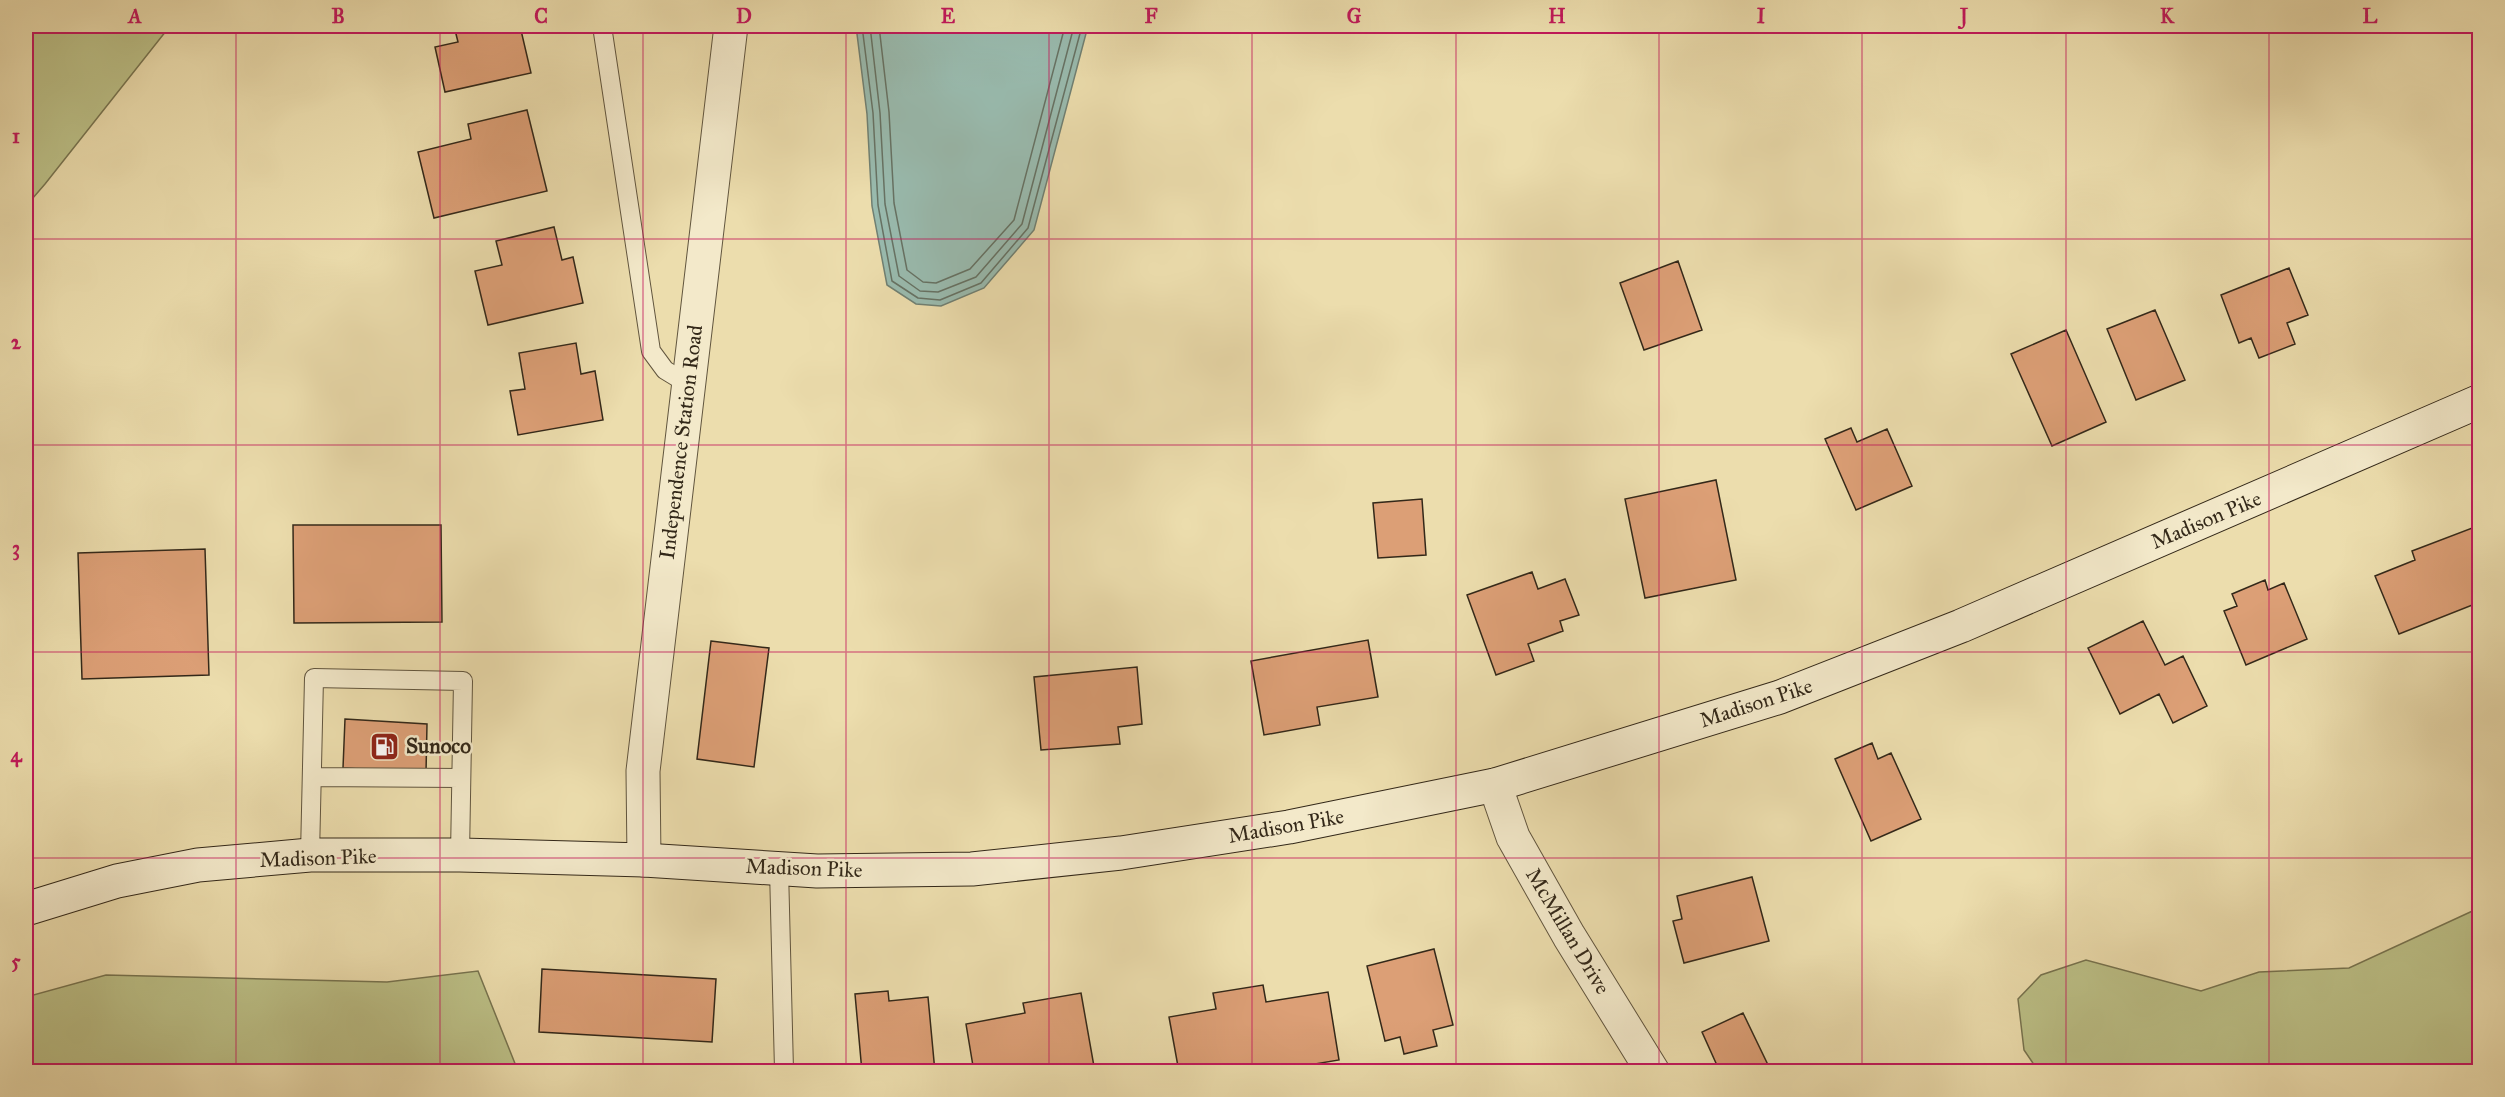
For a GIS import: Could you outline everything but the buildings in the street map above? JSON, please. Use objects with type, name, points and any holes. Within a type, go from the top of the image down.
[{"type":"main road","name":"Independence Station Road","points":[[644,860],[643,771],[730,26]]},
{"type":"main road","name":"Madison Pike","points":[[26,909],[117,881],[198,865],[310,855],[460,855],[644,860],[817,872],[972,869],[1121,854],[1289,827],[1495,785],[1790,693],[1961,626],[2480,401]]},
{"type":"main road","name":"McMillan Drive","points":[[1495,785],[1513,837],[1569,936],[1653,1071]]},
{"type":"lane","points":[[602,26],[651,351],[665,370],[688,384]]},
{"type":"lane","points":[[310,855],[314,678],[464,681],[460,855]]},
{"type":"lane","points":[[312,777],[461,778]]},
{"type":"lane","points":[[779,869],[784,1070],[780,1071]]},
{"type":"green space","points":[[26,26],[170,26],[26,206]]},
{"type":"green space","points":[[2479,908],[2479,1071],[2039,1072],[2024,1050],[2018,999],[2041,975],[2086,960],[2201,991],[2259,972],[2349,968]]},
{"type":"green space","points":[[478,971],[518,1071],[26,1071],[26,997],[106,975],[387,982]]},
{"type":"water","points":[[856,26],[1088,26],[1034,230],[984,288],[941,306],[916,304],[887,285],[872,206],[867,114]]},
{"type":"place","name":"Sunoco","points":[[385,746]]}]
